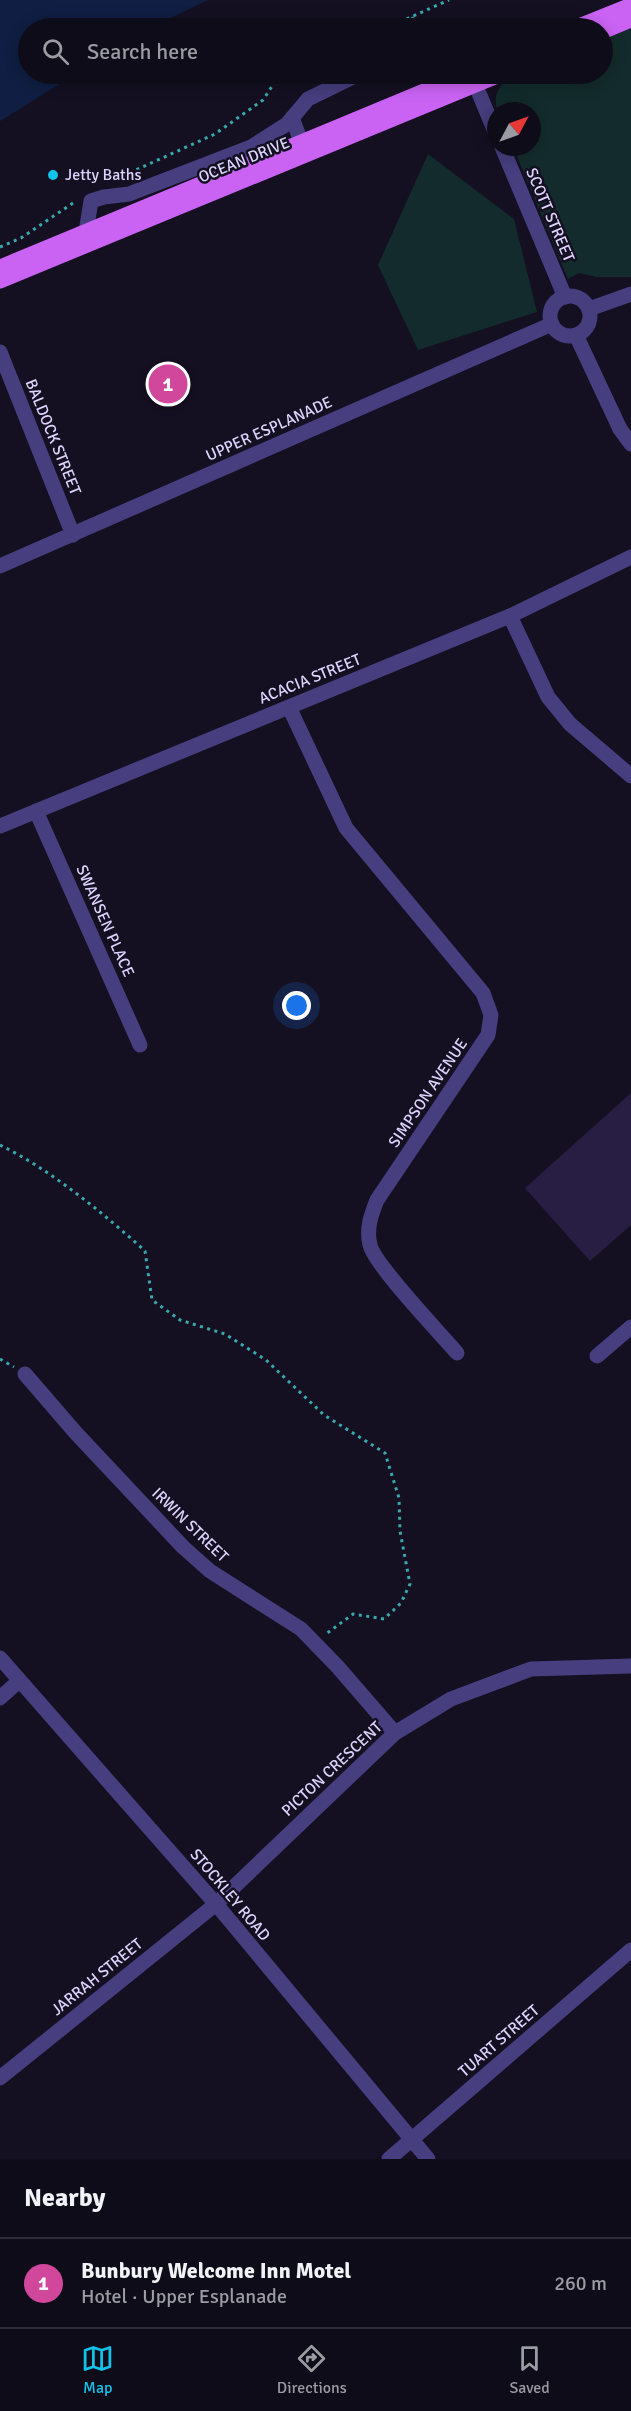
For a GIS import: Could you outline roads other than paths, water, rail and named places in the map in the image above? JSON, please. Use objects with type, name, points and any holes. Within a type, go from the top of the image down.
[{"type":"main road","points":[[599,18],[631,5]]},
{"type":"main road","points":[[613,28],[631,20]]},
{"type":"main road","name":"OCEAN DRIVE","points":[[0,267],[88,237],[455,84]]},
{"type":"main road","name":"OCEAN DRIVE","points":[[0,281],[88,237]]},
{"type":"street","points":[[88,237],[91,201],[129,194],[251,147],[287,124],[308,99],[339,84]]},
{"type":"street","points":[[474,84],[487,113]]},
{"type":"street","points":[[292,118],[304,148]]},
{"type":"street","name":"SCOTT STREET","points":[[506,156],[565,297]]},
{"type":"street","points":[[589,309],[631,294]]},
{"type":"street","points":[[565,297],[576,297],[589,309],[589,322],[582,332],[576,335],[565,335],[552,324],[551,311],[559,300],[565,297]]},
{"type":"street","name":"UPPER ESPLANADE","points":[[0,566],[552,324]]},
{"type":"street","points":[[576,335],[620,429],[631,444]]},
{"type":"street","name":"BALDOCK STREET","points":[[0,352],[73,535]]},
{"type":"street","name":"ACACIA STREET","points":[[0,826],[510,616],[631,557]]},
{"type":"street","points":[[510,616],[540,682],[558,710],[631,776]]},
{"type":"street","name":"SIMPSON AVENUE","points":[[290,707],[346,828],[483,993],[491,1015],[488,1035],[377,1200],[369,1222],[370,1246],[386,1270],[457,1353]]},
{"type":"street","name":"SWANSEN PLACE","points":[[36,811],[140,1045]]},
{"type":"street","points":[[597,1356],[631,1328]]},
{"type":"street","name":"IRWIN STREET","points":[[25,1374],[107,1467],[190,1553],[210,1571],[300,1629],[338,1666],[395,1734]]},
{"type":"street","name":"STOCKLEY ROAD","points":[[0,1658],[216,1904],[428,2159]]},
{"type":"street","name":"PICTON CRESCENT","points":[[216,1904],[395,1734],[452,1700],[531,1669],[631,1666]]},
{"type":"street","points":[[0,1698],[20,1681]]},
{"type":"street","name":"JARRAH STREET","points":[[0,2078],[216,1904]]},
{"type":"street","name":"TUART STREET","points":[[389,2159],[631,1950]]},
{"type":"water","points":[[0,0],[208,0],[171,18],[18,18],[18,84],[60,84],[0,121]]},
{"type":"place","name":"Jetty Baths","points":[[53,175]]},
{"type":"place","name":"Bunbury Welcome Inn Motel","points":[[168,384]]}]
